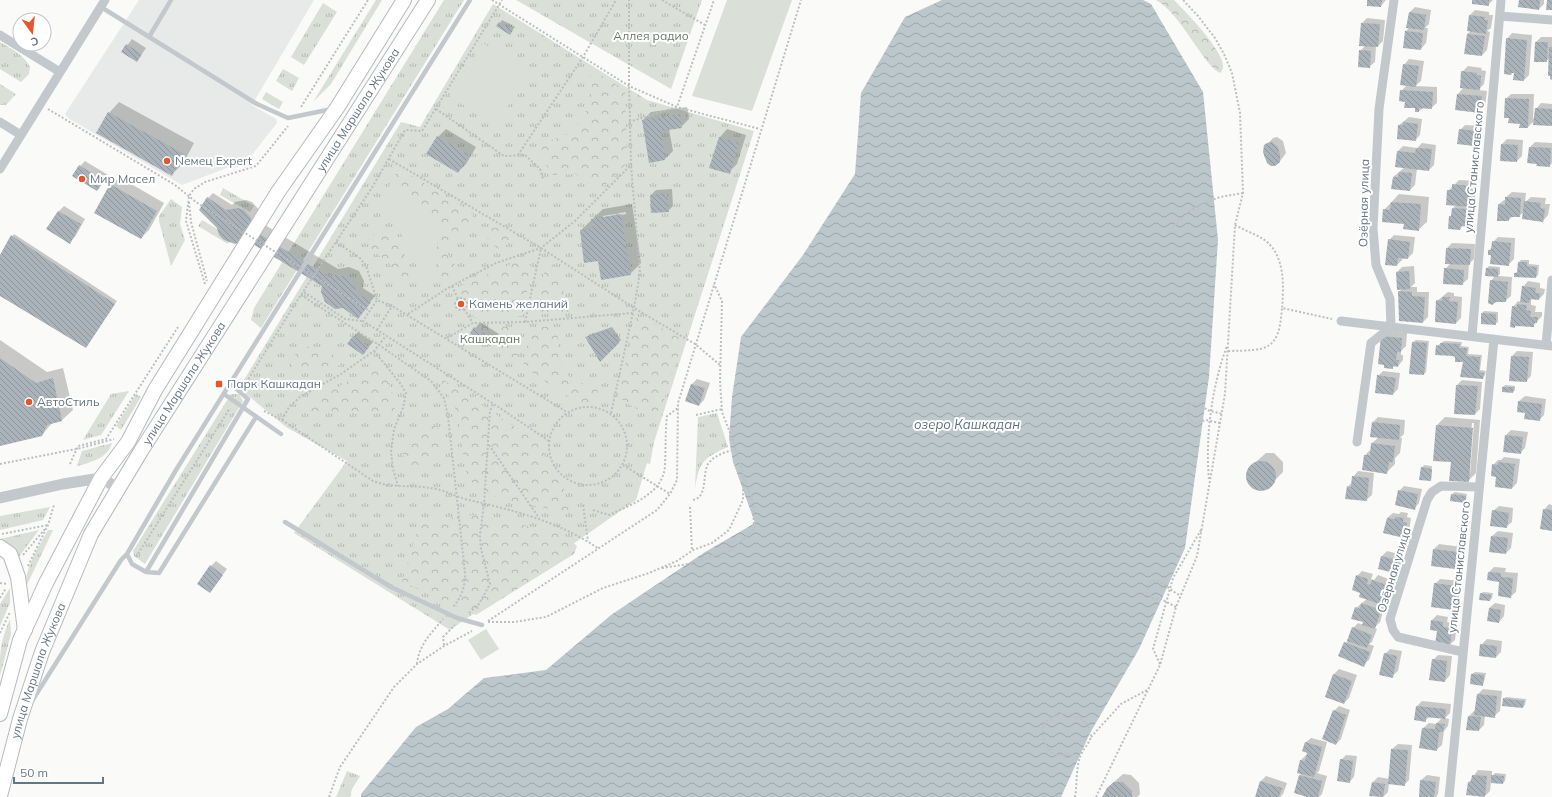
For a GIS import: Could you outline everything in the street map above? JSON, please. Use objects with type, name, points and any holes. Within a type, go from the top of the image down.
[{"type":"main road","name":"улица Маршала Жукова","points":[[0,714],[2,698],[20,640],[46,583],[101,478],[128,442],[155,390],[278,192],[338,108],[404,0]]},
{"type":"main road","name":"улица Маршала Жукова","points":[[0,796],[20,719],[42,652],[88,539],[118,488],[428,0]]},
{"type":"main road","points":[[0,547],[10,554],[21,567],[20,588],[25,630]]},
{"type":"street","name":"Озёрная улица","points":[[1391,327],[1390,299],[1376,265],[1373,228],[1379,109],[1394,0]]},
{"type":"street","name":"улица Станиславского","points":[[1472,336],[1501,0]]},
{"type":"street","points":[[0,168],[103,3]]},
{"type":"street","points":[[1500,16],[1552,20]]},
{"type":"street","points":[[0,35],[60,72]]},
{"type":"street","points":[[0,122],[21,135]]},
{"type":"street","points":[[1341,321],[1549,346],[1552,280]]},
{"type":"street","points":[[1357,442],[1371,343],[1391,327]]},
{"type":"street","name":"улица Станиславского","points":[[1449,797],[1494,339]]},
{"type":"street","points":[[0,498],[63,484],[101,478],[118,488]]},
{"type":"street","name":"Озёрная улица","points":[[1463,652],[1398,637],[1393,630],[1390,619],[1427,500],[1432,492],[1441,486],[1479,487]]},
{"type":"lane","points":[[149,37],[171,0]]},
{"type":"lane","points":[[20,719],[121,560],[127,554],[176,470],[470,0]]},
{"type":"lane","points":[[103,3],[149,37],[257,104],[288,118],[338,108]]},
{"type":"lane","points":[[146,572],[248,400],[231,384]]},
{"type":"lane","points":[[224,394],[281,434]]},
{"type":"lane","points":[[127,554],[132,564],[146,572],[159,573],[256,417]]},
{"type":"lane","points":[[285,522],[391,587],[448,614],[485,624]]},
{"type":"path","points":[[492,0],[629,86],[677,107],[760,129]]},
{"type":"path","points":[[240,392],[301,295],[373,186],[405,130],[422,131],[502,0]]},
{"type":"path","points":[[518,155],[583,57],[616,0]]},
{"type":"path","points":[[610,413],[634,308],[640,272],[629,123],[629,0]]},
{"type":"path","points":[[662,0],[705,25]]},
{"type":"path","points":[[677,107],[714,0]]},
{"type":"path","points":[[329,797],[340,767],[394,687],[417,664],[444,646],[485,624],[657,510],[670,494],[677,480],[678,403],[760,129],[801,0]]},
{"type":"path","points":[[1096,797],[1150,689],[1160,665],[1176,606],[1197,556],[1225,394],[1235,225],[1244,193],[1240,113],[1232,74],[1224,54],[1215,38],[1183,0]]},
{"type":"path","points":[[40,105],[175,184],[196,202],[370,311]]},
{"type":"path","points":[[629,123],[677,107]]},
{"type":"path","points":[[436,109],[504,156],[525,155],[540,169],[543,179]]},
{"type":"path","points":[[389,159],[541,248],[634,308],[696,344],[720,365]]},
{"type":"path","points":[[408,314],[452,286],[496,263],[541,248],[575,221],[631,165]]},
{"type":"path","points":[[1174,226],[1198,205],[1220,197],[1244,193]]},
{"type":"path","points":[[189,196],[186,221],[205,284]]},
{"type":"path","points":[[189,196],[191,222],[208,285]]},
{"type":"path","points":[[1228,351],[1260,350],[1275,340],[1280,326],[1284,289],[1281,265],[1273,249],[1264,240],[1235,225]]},
{"type":"path","points":[[336,242],[360,258],[366,266],[377,300]]},
{"type":"path","points":[[525,322],[541,248]]},
{"type":"path","points":[[657,569],[688,564],[732,550],[754,529],[753,502],[722,409],[720,365],[722,301],[714,284]]},
{"type":"path","points":[[452,286],[458,300],[456,303],[457,308],[460,310],[464,309]]},
{"type":"path","points":[[304,292],[345,319],[363,321],[549,441]]},
{"type":"path","points":[[301,295],[379,344],[431,381],[444,398],[448,416],[465,586],[459,600],[424,642],[418,653],[417,664]]},
{"type":"path","points":[[458,300],[463,299],[466,301],[467,307],[464,309]]},
{"type":"path","points":[[363,321],[377,300]]},
{"type":"path","points":[[377,300],[408,314],[568,412]]},
{"type":"path","points":[[377,330],[392,306]]},
{"type":"path","points":[[1282,308],[1341,321]]},
{"type":"path","points":[[464,309],[473,323]]},
{"type":"path","points":[[447,338],[473,323],[525,322],[632,313]]},
{"type":"path","points":[[70,464],[78,446],[106,439],[179,325]]},
{"type":"path","points":[[282,420],[289,407],[300,397],[341,374],[374,352],[386,336]]},
{"type":"path","points":[[1209,484],[1207,461],[1210,421],[1220,365],[1228,343]]},
{"type":"path","points":[[374,352],[400,383],[406,393],[403,408],[394,429],[391,452],[393,469],[398,486]]},
{"type":"path","points":[[132,564],[234,402]]},
{"type":"path","points":[[444,646],[443,637],[479,604],[490,584],[481,549],[480,536],[489,445],[490,411],[493,404]]},
{"type":"path","points":[[1220,423],[1206,420],[1196,423],[1189,420],[1187,411],[1191,405],[1200,404],[1207,410],[1222,414]]},
{"type":"path","points":[[589,406],[600,408],[610,413],[619,421],[629,442],[623,465],[615,475],[594,485],[582,485],[570,481],[553,465],[549,453],[549,441],[552,430],[558,420],[568,412],[578,407],[589,406]]},
{"type":"path","points":[[593,510],[609,515],[642,500],[657,486],[666,467],[665,431],[667,416],[678,408]]},
{"type":"path","points":[[696,415],[722,409]]},
{"type":"path","points":[[262,410],[282,420],[373,481],[385,486],[437,489],[456,496],[555,524],[599,548]]},
{"type":"path","points":[[0,464],[77,448],[120,437]]},
{"type":"path","points":[[489,445],[540,519]]},
{"type":"path","points":[[693,500],[697,499],[703,492],[704,474],[709,463],[718,455],[736,449]]},
{"type":"path","points":[[623,465],[670,494]]},
{"type":"path","points":[[485,624],[514,622],[546,617],[603,588],[677,561],[712,543],[729,530],[743,500],[743,474]]},
{"type":"path","points":[[21,567],[48,525],[54,505]]},
{"type":"path","points":[[583,505],[588,541]]},
{"type":"path","points":[[690,507],[692,552]]},
{"type":"path","points":[[0,535],[48,525]]},
{"type":"path","points":[[21,567],[48,525]]},
{"type":"path","points":[[1160,665],[1153,649],[1170,590],[1174,578],[1202,527]]},
{"type":"path","points":[[1176,606],[1161,599],[1154,599],[1147,593],[1150,581],[1156,580],[1161,582],[1180,596]]},
{"type":"path","points":[[0,583],[8,585]]},
{"type":"path","points":[[1075,797],[1079,758],[1091,737],[1121,704],[1150,689]]},
{"type":"path","points":[[1079,758],[1072,755],[1054,754],[1046,746],[1042,730],[1046,722],[1053,716],[1066,714],[1074,716],[1085,722],[1091,737]]},
{"type":"shaded area","points":[[139,0],[314,0],[252,105],[276,119],[277,123],[248,160],[182,185],[68,118],[65,114]]},
{"type":"green space","points":[[376,0],[382,0],[331,84],[313,102]]},
{"type":"green space","points":[[444,0],[464,0],[261,328],[251,320],[254,308]]},
{"type":"green space","name":"Аллея радио","points":[[516,0],[702,0],[671,89]]},
{"type":"green space","points":[[727,0],[792,0],[752,111],[692,96]]},
{"type":"green space","points":[[1156,0],[1174,0],[1195,22],[1211,41],[1217,51],[1223,66],[1221,73],[1208,62],[1174,16]]},
{"type":"green space","points":[[323,3],[337,12],[304,65],[291,57]]},
{"type":"green space","name":"Кашкадан","points":[[493,4],[647,100],[754,131],[654,442],[650,464],[647,463],[636,500],[450,630],[294,533],[347,461],[286,427],[239,388],[401,122],[420,127]]},
{"type":"green space","points":[[0,42],[12,49],[12,52],[16,52],[21,56],[30,67],[29,74],[21,82],[0,69]]},
{"type":"green space","points":[[483,43],[529,72],[496,125],[449,96]]},
{"type":"green space","points":[[588,67],[625,90],[627,163],[598,192],[576,174],[553,175],[536,150],[546,142],[566,135],[579,124],[587,109],[592,94],[592,83]]},
{"type":"green space","points":[[283,69],[299,78],[292,91],[276,81]]},
{"type":"green space","points":[[0,84],[16,94],[6,105],[0,105]]},
{"type":"green space","points":[[266,92],[283,102],[279,109],[262,99]]},
{"type":"green space","points":[[399,168],[473,213],[472,225],[462,229],[456,235],[447,253],[461,275],[450,283],[435,271],[437,266],[437,246],[441,236],[423,206],[389,186]]},
{"type":"green space","points":[[389,186],[427,209],[440,222],[444,229],[437,244],[437,261],[435,271],[423,280],[410,250],[399,231],[393,222],[377,207]]},
{"type":"green space","points":[[223,188],[254,206],[250,212],[220,195]]},
{"type":"green space","points":[[171,199],[182,207],[180,224],[185,240],[171,266],[159,216]]},
{"type":"green space","points":[[202,220],[232,238],[228,244],[198,226]]},
{"type":"green space","points":[[490,227],[499,228],[514,239],[500,250],[489,242],[485,231]]},
{"type":"green space","points":[[386,228],[393,235],[414,276],[401,282],[390,264],[372,250],[368,238]]},
{"type":"green space","points":[[523,259],[532,267],[522,316],[474,318],[468,298],[459,295],[456,288]]},
{"type":"green space","points":[[551,263],[558,272],[569,312],[533,315],[546,266]]},
{"type":"green space","points":[[642,317],[681,339],[682,343],[661,409],[656,412],[644,412],[618,397],[636,318]]},
{"type":"green space","points":[[474,327],[522,327],[516,363],[490,346],[494,340]]},
{"type":"green space","points":[[531,327],[557,327],[559,351],[563,369],[568,376],[580,382],[597,387],[600,408],[589,406],[578,407],[569,397],[523,367]]},
{"type":"green space","points":[[305,346],[330,353],[343,361],[337,367],[294,371],[290,359]]},
{"type":"green space","points":[[371,367],[386,378],[396,401],[394,414],[299,411]]},
{"type":"green space","points":[[439,377],[541,444],[547,463],[563,485],[570,513],[497,498],[467,479],[457,412]]},
{"type":"green space","points":[[129,391],[101,435],[83,440],[111,394]]},
{"type":"green space","points":[[136,394],[141,397],[121,430],[116,426]]},
{"type":"green space","points":[[231,394],[239,394],[243,401],[145,564],[134,556],[133,551]]},
{"type":"green space","points":[[717,413],[728,447],[713,454],[704,462],[698,473],[695,489],[698,417]]},
{"type":"green space","points":[[431,423],[439,429],[441,449],[413,470],[404,464],[403,452]]},
{"type":"green space","points":[[112,443],[110,448],[103,456],[77,466],[82,451]]},
{"type":"green space","points":[[50,507],[43,520],[0,530],[0,516]]},
{"type":"green space","points":[[474,515],[562,533],[577,546],[574,554],[476,615],[402,582],[420,521]]},
{"type":"green space","points":[[39,530],[18,558],[13,548],[0,539]]},
{"type":"green space","points":[[48,530],[53,530],[26,587],[27,573]]},
{"type":"green space","points":[[10,588],[10,603],[0,626],[0,604]]},
{"type":"green space","points":[[10,619],[11,634],[0,676],[1,647]]},
{"type":"green space","points":[[486,629],[499,649],[481,660],[468,640]]},
{"type":"green space","points":[[347,771],[360,776],[352,789],[350,797],[336,797]]},
{"type":"water","name":"озеро Кашкадан","points":[[942,0],[1143,0],[1151,4],[1203,92],[1218,240],[1209,377],[1185,548],[1139,649],[1090,733],[1061,797],[361,797],[361,794],[416,727],[448,709],[484,678],[546,670],[611,615],[705,552],[755,523],[733,462],[729,439],[732,397],[741,337],[803,255],[855,174],[861,93],[905,17]]},
{"type":"building","points":[[1367,0],[1382,0],[1381,7],[1367,6]]},
{"type":"building","points":[[1472,0],[1489,0],[1489,6],[1472,4]]},
{"type":"building","points":[[1519,0],[1540,0],[1539,10],[1518,7]]},
{"type":"building","points":[[1547,0],[1552,0],[1552,10],[1546,10]]},
{"type":"building","points":[[1409,12],[1426,15],[1424,30],[1406,28]]},
{"type":"building","points":[[1469,15],[1485,17],[1484,20],[1488,20],[1486,34],[1467,31]]},
{"type":"building","points":[[499,22],[513,30],[510,35],[496,26]]},
{"type":"building","points":[[1361,23],[1380,24],[1378,47],[1359,46]]},
{"type":"building","points":[[1405,31],[1423,33],[1421,50],[1403,48]]},
{"type":"building","points":[[1467,34],[1485,36],[1482,56],[1464,54]]},
{"type":"building","points":[[1506,38],[1527,40],[1524,81],[1513,80],[1514,73],[1511,75],[1504,74]]},
{"type":"building","points":[[1535,42],[1548,42],[1547,62],[1534,62]]},
{"type":"building","points":[[126,44],[142,54],[137,62],[121,52]]},
{"type":"building","points":[[1549,47],[1552,47],[1552,80],[1550,79],[1550,76],[1548,76]]},
{"type":"building","points":[[1359,50],[1371,51],[1370,68],[1358,67]]},
{"type":"building","points":[[1403,64],[1419,66],[1416,87],[1400,85]]},
{"type":"building","points":[[1461,71],[1477,73],[1477,75],[1481,76],[1480,90],[1460,88]]},
{"type":"building","points":[[1400,90],[1433,92],[1432,109],[1419,108],[1419,112],[1415,112],[1415,108],[1404,108],[1405,102],[1399,101]]},
{"type":"building","points":[[1457,94],[1482,96],[1480,113],[1455,110]]},
{"type":"building","points":[[1505,98],[1529,99],[1528,128],[1519,128],[1520,124],[1508,123],[1509,118],[1504,118]]},
{"type":"building","points":[[1535,108],[1552,109],[1552,126],[1533,125]]},
{"type":"building","points":[[108,112],[184,154],[172,176],[96,133]]},
{"type":"building","points":[[680,114],[682,128],[661,131],[665,160],[649,163],[642,120]]},
{"type":"building","points":[[1403,122],[1418,124],[1416,141],[1397,139],[1398,125],[1403,125]]},
{"type":"building","points":[[1459,129],[1476,131],[1474,146],[1457,144]]},
{"type":"building","points":[[437,136],[469,155],[458,173],[426,154]]},
{"type":"building","points":[[719,137],[739,143],[730,174],[709,168]]},
{"type":"building","points":[[1272,142],[1278,147],[1280,155],[1280,162],[1275,166],[1271,166],[1267,163],[1263,152],[1264,145]]},
{"type":"building","points":[[1501,144],[1518,145],[1517,162],[1500,161]]},
{"type":"building","points":[[1529,147],[1551,148],[1550,167],[1536,166],[1537,164],[1527,163]]},
{"type":"building","points":[[1416,148],[1432,149],[1429,171],[1395,167],[1397,151],[1415,153]]},
{"type":"building","points":[[79,165],[104,181],[97,191],[72,176]]},
{"type":"building","points":[[1399,172],[1412,173],[1410,191],[1391,189],[1393,177],[1398,177]]},
{"type":"building","points":[[110,184],[157,211],[141,239],[94,213]]},
{"type":"building","points":[[1452,184],[1471,186],[1470,207],[1446,205],[1447,190],[1452,190]]},
{"type":"building","points":[[667,193],[669,212],[651,213],[650,195]]},
{"type":"building","points":[[207,197],[226,210],[238,208],[244,210],[251,218],[253,230],[329,277],[335,275],[346,276],[354,284],[356,292],[371,302],[358,319],[343,308],[335,309],[325,302],[321,292],[322,286],[246,240],[235,244],[224,240],[219,235],[217,228],[199,210]]},
{"type":"building","points":[[1505,197],[1521,198],[1520,217],[1509,217],[1509,221],[1497,221],[1498,204],[1505,205]]},
{"type":"building","points":[[1524,201],[1541,203],[1540,208],[1545,209],[1543,222],[1522,219]]},
{"type":"building","points":[[1391,202],[1421,204],[1419,231],[1403,229],[1404,224],[1382,222],[1383,209],[1390,210]]},
{"type":"building","points":[[1452,208],[1470,209],[1468,227],[1461,226],[1460,230],[1448,229],[1449,216],[1451,216]]},
{"type":"building","points":[[58,211],[81,224],[70,244],[46,229]]},
{"type":"building","points":[[621,214],[631,275],[601,280],[598,261],[584,263],[580,230],[593,228],[591,219]]},
{"type":"building","points":[[11,235],[115,304],[86,348],[0,296],[0,255]]},
{"type":"building","points":[[1388,239],[1410,242],[1408,259],[1398,258],[1397,266],[1385,265]]},
{"type":"building","points":[[1492,241],[1511,243],[1509,266],[1490,264],[1491,255],[1488,255],[1488,250],[1491,250]]},
{"type":"building","points":[[1446,248],[1471,249],[1470,265],[1445,264]]},
{"type":"building","points":[[1518,262],[1527,262],[1527,266],[1537,267],[1536,278],[1514,277],[1514,273],[1517,273]]},
{"type":"building","points":[[1444,268],[1464,270],[1463,285],[1443,284]]},
{"type":"building","points":[[1486,268],[1498,269],[1498,277],[1485,276]]},
{"type":"building","points":[[1409,271],[1410,289],[1397,290],[1396,272]]},
{"type":"building","points":[[1490,280],[1508,282],[1506,302],[1496,302],[1492,305],[1488,303]]},
{"type":"building","points":[[1522,286],[1536,288],[1535,293],[1540,293],[1539,300],[1530,299],[1529,303],[1520,302]]},
{"type":"building","points":[[1398,291],[1412,292],[1412,296],[1425,297],[1423,323],[1399,321]]},
{"type":"building","points":[[1442,297],[1450,297],[1449,301],[1458,302],[1456,324],[1435,322],[1436,300],[1442,301]]},
{"type":"building","points":[[1517,304],[1527,305],[1526,310],[1531,311],[1530,317],[1538,317],[1537,323],[1534,323],[1534,327],[1510,327],[1512,306],[1517,307]]},
{"type":"building","points":[[1481,313],[1496,314],[1496,325],[1481,324]]},
{"type":"building","points":[[474,327],[494,340],[490,346],[470,333]]},
{"type":"building","points":[[610,329],[619,343],[600,362],[585,337]]},
{"type":"building","points":[[353,336],[369,347],[363,355],[347,344]]},
{"type":"building","points":[[1381,336],[1402,338],[1401,352],[1397,352],[1396,360],[1399,360],[1398,367],[1393,366],[1393,369],[1384,368],[1384,365],[1378,364]]},
{"type":"building","points":[[1412,342],[1427,343],[1424,375],[1409,374]]},
{"type":"building","points":[[1440,343],[1460,344],[1459,348],[1467,348],[1466,356],[1480,357],[1479,372],[1484,373],[1483,379],[1460,377],[1463,362],[1455,362],[1455,357],[1453,356],[1435,355],[1436,345],[1440,346]]},
{"type":"building","points":[[1511,356],[1529,357],[1527,382],[1509,381]]},
{"type":"building","name":"АвтоСтиль","points":[[0,358],[36,383],[53,378],[62,421],[47,425],[42,436],[0,446]]},
{"type":"building","points":[[1377,375],[1396,378],[1393,395],[1375,393]]},
{"type":"building","points":[[691,384],[705,388],[699,406],[685,401]]},
{"type":"building","points":[[1456,385],[1478,386],[1475,415],[1454,414]]},
{"type":"building","points":[[1502,387],[1514,387],[1513,393],[1502,392]]},
{"type":"building","points":[[1518,401],[1542,404],[1540,421],[1524,419],[1525,413],[1517,412]]},
{"type":"building","points":[[1372,422],[1400,425],[1399,440],[1370,437]]},
{"type":"building","points":[[1436,425],[1473,428],[1469,482],[1449,481],[1451,462],[1433,461]]},
{"type":"building","points":[[1505,435],[1523,437],[1521,454],[1503,452]]},
{"type":"building","points":[[1371,443],[1395,446],[1393,462],[1389,462],[1387,474],[1362,470],[1364,455],[1370,455]]},
{"type":"building","points":[[1261,461],[1267,462],[1275,470],[1275,482],[1267,490],[1261,491],[1255,490],[1247,482],[1246,476],[1247,470],[1255,462]]},
{"type":"building","points":[[1498,462],[1515,464],[1512,489],[1495,487],[1496,477],[1491,476],[1492,464],[1498,465]]},
{"type":"building","points":[[1421,467],[1432,469],[1431,481],[1419,480]]},
{"type":"building","points":[[1352,476],[1369,478],[1367,501],[1345,499],[1347,486],[1351,487]]},
{"type":"building","points":[[1398,490],[1418,494],[1415,510],[1395,505]]},
{"type":"building","points":[[1451,494],[1466,496],[1465,503],[1450,501]]},
{"type":"building","points":[[1543,509],[1552,510],[1552,531],[1540,529]]},
{"type":"building","points":[[1492,510],[1509,513],[1507,528],[1490,526]]},
{"type":"building","points":[[1395,517],[1404,518],[1403,522],[1407,523],[1404,538],[1383,533],[1387,518],[1395,519]]},
{"type":"building","points":[[1491,536],[1508,538],[1506,554],[1489,552]]},
{"type":"building","points":[[1433,549],[1458,552],[1455,569],[1431,566]]},
{"type":"building","points":[[1381,556],[1398,560],[1395,573],[1378,569]]},
{"type":"building","points":[[210,565],[223,575],[210,593],[197,584]]},
{"type":"building","points":[[1488,572],[1501,573],[1501,577],[1513,578],[1511,598],[1498,596],[1499,582],[1487,580]]},
{"type":"building","points":[[1356,575],[1368,579],[1367,584],[1370,585],[1372,580],[1393,587],[1391,594],[1384,592],[1380,604],[1359,597],[1360,593],[1352,590]]},
{"type":"building","points":[[1434,583],[1456,586],[1453,610],[1431,607]]},
{"type":"building","points":[[1480,593],[1491,595],[1490,601],[1479,600]]},
{"type":"building","points":[[1361,603],[1381,610],[1375,629],[1362,625],[1363,622],[1351,619],[1355,607],[1360,609]]},
{"type":"building","points":[[1489,608],[1501,610],[1499,623],[1487,621]]},
{"type":"building","points":[[1431,620],[1443,622],[1443,627],[1452,628],[1450,646],[1435,644],[1437,631],[1430,630]]},
{"type":"building","points":[[1352,627],[1372,635],[1367,648],[1347,641]]},
{"type":"building","points":[[1344,642],[1370,652],[1364,667],[1338,656]]},
{"type":"building","points":[[1480,644],[1497,646],[1496,658],[1479,656]]},
{"type":"building","points":[[1384,653],[1397,656],[1393,678],[1379,675]]},
{"type":"building","points":[[1432,659],[1447,661],[1445,682],[1429,680]]},
{"type":"building","points":[[1333,674],[1352,681],[1344,704],[1325,697]]},
{"type":"building","points":[[1471,674],[1484,675],[1483,686],[1470,684]]},
{"type":"building","points":[[1477,694],[1497,696],[1495,718],[1474,715]]},
{"type":"building","points":[[1503,698],[1524,701],[1523,708],[1502,706]]},
{"type":"building","points":[[1416,706],[1446,709],[1445,719],[1426,717],[1426,722],[1414,720]]},
{"type":"building","points":[[1333,710],[1346,715],[1336,745],[1322,739]]},
{"type":"building","points":[[1468,716],[1481,717],[1479,731],[1466,730]]},
{"type":"building","points":[[1436,723],[1445,724],[1443,732],[1439,732],[1437,751],[1419,748],[1422,728],[1435,729]]},
{"type":"building","points":[[1305,742],[1322,747],[1314,777],[1297,773],[1300,760],[1305,761],[1307,753],[1302,751]]},
{"type":"building","points":[[1391,749],[1408,750],[1405,786],[1388,784]]},
{"type":"building","points":[[1340,759],[1353,761],[1350,783],[1337,781]]},
{"type":"building","points":[[1299,775],[1322,781],[1318,797],[1307,797],[1294,793]]},
{"type":"building","points":[[1472,775],[1487,776],[1485,797],[1466,795],[1468,782],[1471,782]]},
{"type":"building","points":[[1491,775],[1504,776],[1503,784],[1491,783]]},
{"type":"building","points":[[1420,780],[1436,782],[1434,797],[1419,797]]},
{"type":"building","points":[[1260,781],[1282,788],[1279,797],[1255,797]]},
{"type":"building","points":[[1114,782],[1123,782],[1132,791],[1132,797],[1102,797],[1107,788]]},
{"type":"building","points":[[1372,782],[1385,784],[1383,797],[1369,796]]},
{"type":"place","name":"Nемец Expert","points":[[167,161]]},
{"type":"place","name":"Мир Масел","points":[[82,179]]},
{"type":"place","name":"Камень желаний","points":[[461,304]]},
{"type":"place","name":"Парк Кашкадан","points":[[219,384]]},
{"type":"place","name":"АвтоСтиль","points":[[29,402]]}]
